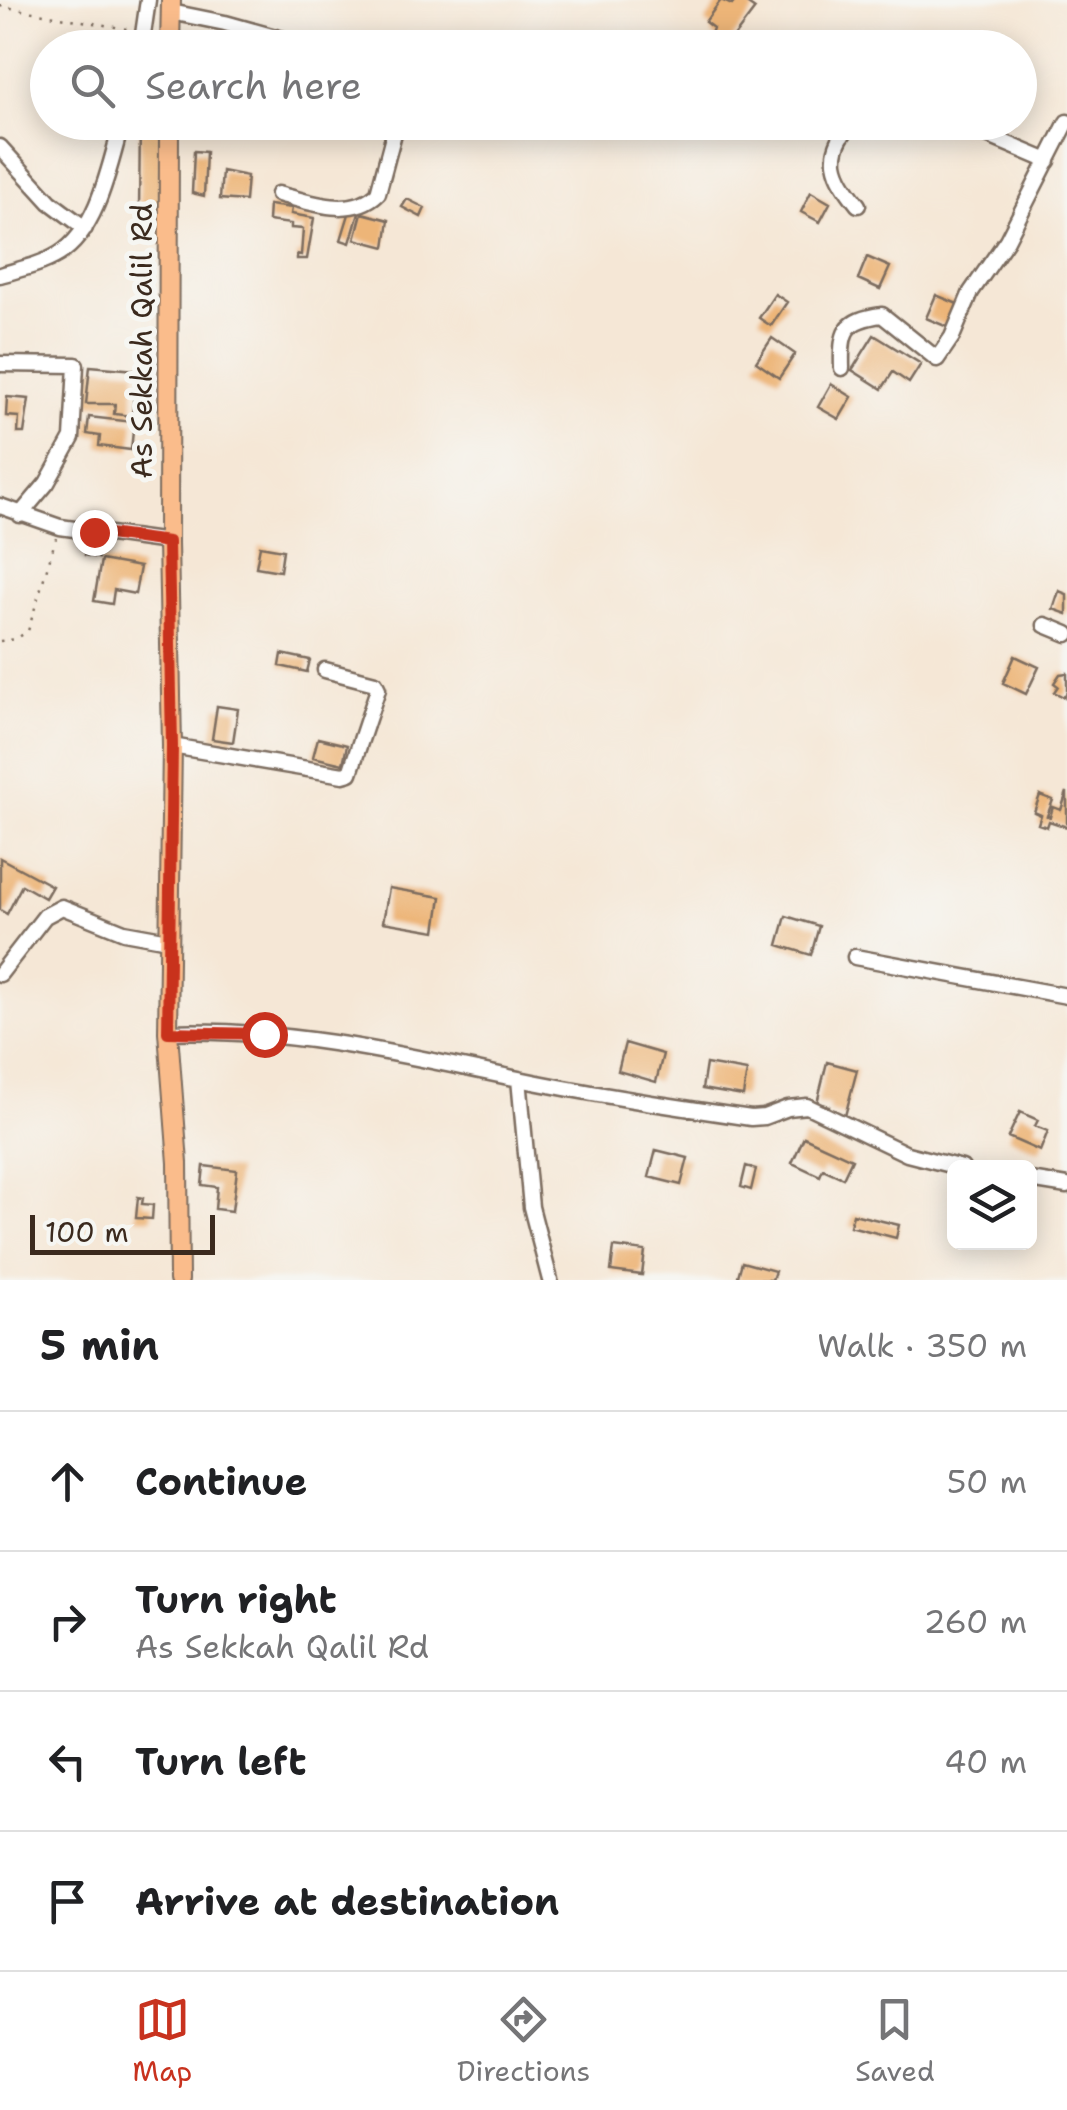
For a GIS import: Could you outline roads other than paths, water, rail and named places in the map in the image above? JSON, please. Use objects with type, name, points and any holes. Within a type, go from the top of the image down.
[{"type":"main road","name":"As Sekkah Qalil Rd","points":[[169,140],[172,746],[168,1032],[178,1163],[179,1280]]},
{"type":"street","points":[[144,30],[148,0]]},
{"type":"street","points":[[171,6],[253,30]]},
{"type":"street","points":[[842,368],[841,343],[847,327],[862,318],[882,315],[937,358],[952,337],[970,292],[1007,240],[1067,122]]},
{"type":"street","points":[[0,275],[40,264],[63,252],[85,228],[98,206],[117,140]]},
{"type":"street","points":[[278,194],[339,208],[370,201],[378,194],[392,140]]},
{"type":"street","points":[[843,140],[834,156],[834,171],[858,204]]},
{"type":"street","points":[[998,140],[1048,161]]},
{"type":"street","points":[[0,147],[50,202],[85,228]]},
{"type":"street","points":[[0,364],[76,365],[72,438],[47,483],[20,515]]},
{"type":"street","points":[[0,506],[60,526],[168,542]]},
{"type":"street","points":[[1044,625],[1067,634]]},
{"type":"street","points":[[172,746],[343,775],[350,773],[378,689],[375,683],[325,670]]},
{"type":"street","points":[[0,974],[45,916],[62,907],[124,932],[168,940]]},
{"type":"street","points":[[854,957],[1067,996]]},
{"type":"street","points":[[168,1032],[264,1034],[332,1043],[610,1097],[751,1118],[807,1106],[907,1154],[947,1164]]},
{"type":"street","points":[[519,1079],[531,1206],[550,1280]]},
{"type":"street","points":[[1037,1181],[1067,1186]]}]
